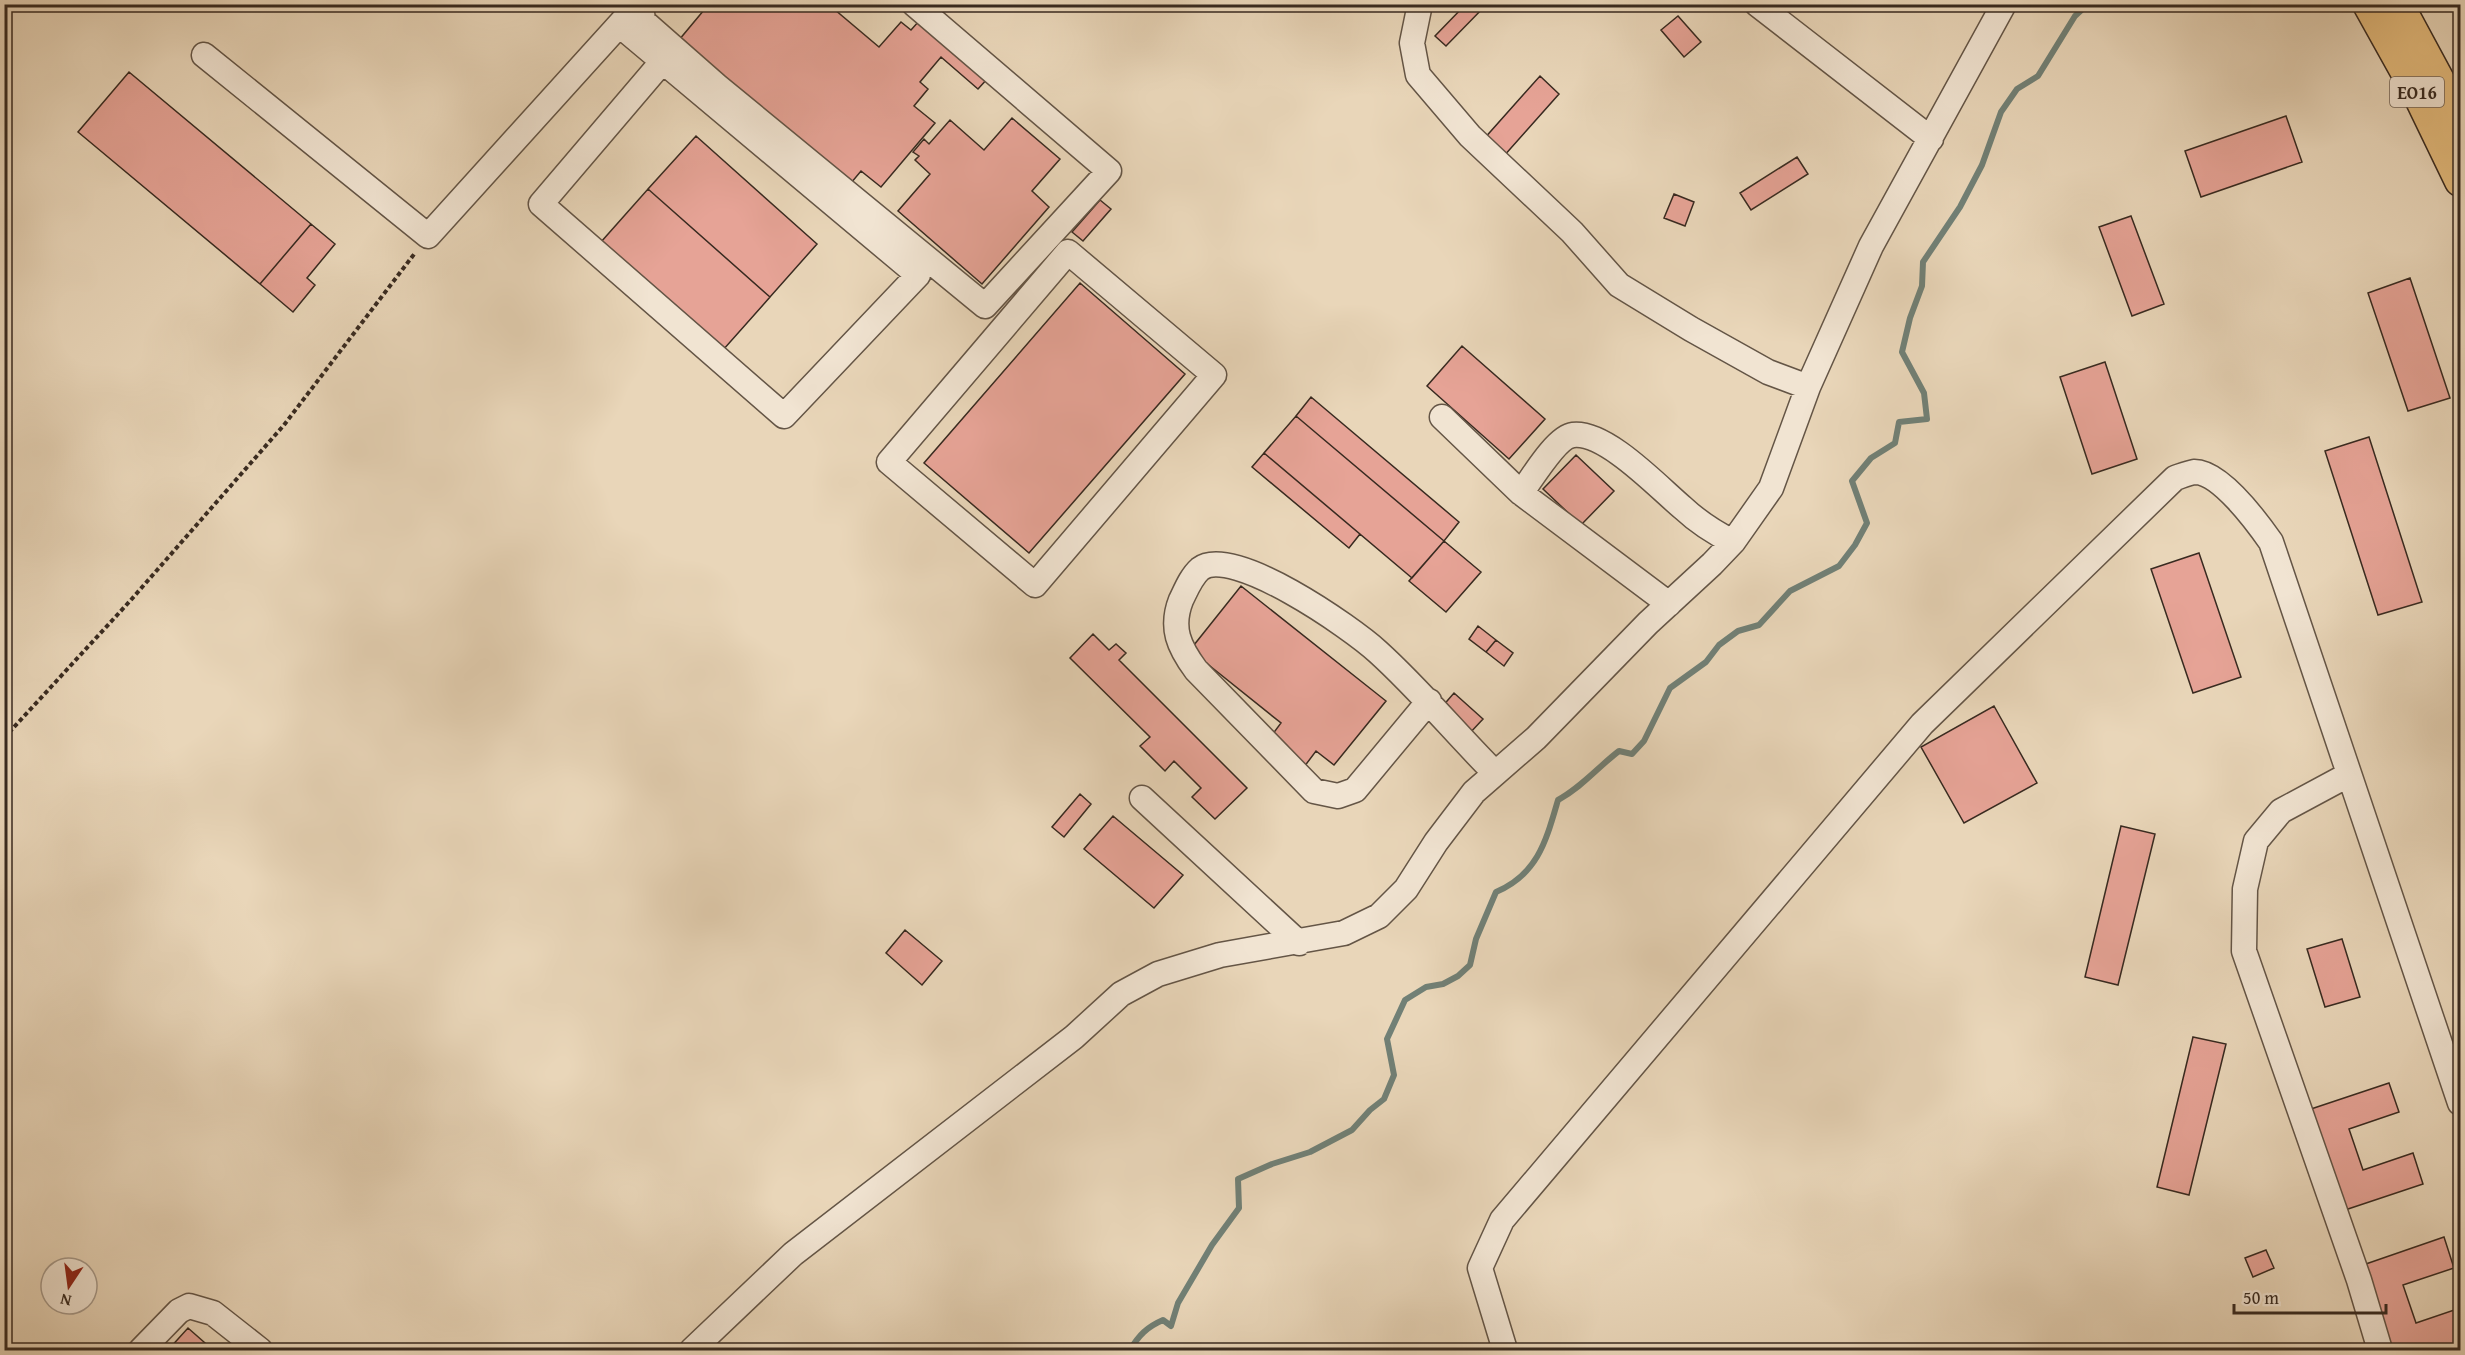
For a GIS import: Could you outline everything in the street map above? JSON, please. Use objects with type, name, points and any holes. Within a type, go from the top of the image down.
[{"type":"main road","name":"ΕΟ16","points":[[2368,4],[2417,92],[2460,181]]},
{"type":"main road","name":"ΕΟ16","points":[[2398,4],[2460,119]]},
{"type":"street","points":[[632,13],[985,306],[1109,171],[914,4]]},
{"type":"street","points":[[1420,4],[1412,43],[1418,75],[1470,136],[1572,232],[1618,285],[1768,372],[1808,387]]},
{"type":"street","points":[[1757,4],[1931,139]]},
{"type":"street","points":[[692,1350],[793,1254],[1074,1037],[1121,994],[1158,975],[1220,955],[1299,943],[1344,933],[1379,916],[1406,889],[1436,842],[1474,792],[1536,738],[1733,542],[1771,488],[1808,387],[1871,246],[2004,4]]},
{"type":"street","points":[[632,13],[662,62],[918,275],[784,416],[542,204],[662,62]]},
{"type":"street","points":[[204,55],[428,236],[632,13]]},
{"type":"street","points":[[632,13],[646,34],[1003,328]]},
{"type":"street","points":[[1068,252],[1214,375],[1035,585],[889,462],[1003,328],[1068,252]]},
{"type":"street","points":[[1442,417],[1521,493],[1669,604]]},
{"type":"street","points":[[1521,493],[1562,440],[1573,435],[1588,438],[1621,454],[1683,508],[1714,532],[1733,542]]},
{"type":"street","points":[[1505,1350],[1480,1268],[1502,1220],[1922,724],[2175,478],[2195,472],[2211,478],[2250,512],[2271,542],[2460,1103]]},
{"type":"street","points":[[1429,701],[1355,790],[1338,796],[1314,791],[1196,670],[1182,652],[1174,629],[1180,602],[1191,579],[1201,568],[1216,563],[1238,567],[1264,577],[1376,650],[1429,701],[1447,726],[1495,773]]},
{"type":"street","points":[[2348,775],[2281,811],[2256,841],[2245,889],[2244,951],[2359,1280],[2380,1350]]},
{"type":"street","points":[[1142,798],[1299,943]]},
{"type":"street","points":[[141,1350],[179,1311],[189,1305],[213,1313],[260,1350]]},
{"type":"path","points":[[4,738],[130,601],[284,425],[428,236]]},
{"type":"building","points":[[709,4],[828,4],[879,47],[901,22],[911,30],[919,21],[988,78],[978,89],[941,57],[920,82],[928,89],[914,106],[935,123],[881,187],[861,171],[851,183],[679,40]]},
{"type":"building","points":[[1466,4],[1487,4],[1446,46],[1435,36]]},
{"type":"building","points":[[1678,16],[1701,42],[1684,57],[1661,30]]},
{"type":"building","points":[[129,72],[311,224],[260,284],[78,132]]},
{"type":"building","points":[[1540,76],[1559,94],[1503,157],[1483,140]]},
{"type":"building","points":[[2286,116],[2302,162],[2201,197],[2185,151]]},
{"type":"building","points":[[1012,118],[1060,159],[1032,191],[1049,207],[982,284],[898,211],[930,174],[915,160],[919,156],[913,152],[924,139],[929,144],[950,120],[984,150]]},
{"type":"building","points":[[696,136],[817,244],[770,297],[648,189]]},
{"type":"building","points":[[1797,157],[1808,174],[1751,210],[1740,193]]},
{"type":"building","points":[[648,189],[770,297],[723,350],[601,242]]},
{"type":"building","points":[[1674,194],[1694,202],[1685,226],[1664,218]]},
{"type":"building","points":[[1100,200],[1111,209],[1083,241],[1072,232]]},
{"type":"building","points":[[2131,216],[2164,304],[2132,316],[2099,227]]},
{"type":"building","points":[[311,224],[335,244],[307,278],[315,285],[293,312],[260,284]]},
{"type":"building","points":[[2410,278],[2450,398],[2408,411],[2368,293]]},
{"type":"building","points":[[1080,283],[1185,374],[1029,553],[924,463]]},
{"type":"building","points":[[1462,346],[1545,419],[1509,459],[1427,386]]},
{"type":"building","points":[[2105,362],[2137,459],[2092,474],[2060,377]]},
{"type":"building","points":[[1311,397],[1459,522],[1444,541],[1296,416]]},
{"type":"building","points":[[1296,416],[1444,541],[1412,578],[1264,453]]},
{"type":"building","points":[[2369,437],[2422,602],[2378,615],[2325,451]]},
{"type":"building","points":[[1264,453],[1360,534],[1349,548],[1252,467]]},
{"type":"building","points":[[1576,455],[1614,491],[1581,525],[1543,489]]},
{"type":"building","points":[[1444,541],[1481,572],[1446,612],[1409,581]]},
{"type":"building","points":[[2199,553],[2241,677],[2193,693],[2151,569]]},
{"type":"building","points":[[1241,586],[1386,701],[1334,765],[1316,751],[1304,767],[1269,739],[1281,723],[1190,650]]},
{"type":"building","points":[[1478,626],[1496,640],[1486,652],[1469,639]]},
{"type":"building","points":[[1093,634],[1109,650],[1116,644],[1126,653],[1119,660],[1247,788],[1215,819],[1192,797],[1201,788],[1174,761],[1165,771],[1140,746],[1150,737],[1070,658]]},
{"type":"building","points":[[1496,640],[1513,653],[1504,666],[1486,652]]},
{"type":"building","points":[[1454,693],[1483,719],[1469,734],[1441,708]]},
{"type":"building","points":[[1994,706],[2037,783],[1964,823],[1921,747]]},
{"type":"building","points":[[1080,794],[1091,804],[1064,837],[1052,827]]},
{"type":"building","points":[[1113,816],[1183,875],[1154,908],[1084,849]]},
{"type":"building","points":[[2121,826],[2155,834],[2118,985],[2085,977]]},
{"type":"building","points":[[905,930],[942,961],[922,985],[886,953]]},
{"type":"building","points":[[2342,939],[2360,997],[2325,1007],[2307,949]]},
{"type":"building","points":[[2193,1037],[2226,1044],[2189,1195],[2157,1187]]},
{"type":"building","points":[[2389,1083],[2399,1112],[2349,1129],[2363,1170],[2413,1153],[2423,1184],[2339,1212],[2305,1111]]},
{"type":"building","points":[[2444,1237],[2454,1268],[2403,1285],[2416,1323],[2460,1308],[2460,1345],[2444,1350],[2389,1350],[2360,1266]]},
{"type":"building","points":[[2266,1250],[2274,1268],[2253,1277],[2245,1258]]},
{"type":"building","points":[[188,1328],[213,1350],[168,1350]]},
{"type":"waterway","points":[[1130,1350],[1140,1336],[1152,1326],[1163,1320],[1171,1326],[1178,1303],[1212,1245],[1239,1208],[1238,1179],[1272,1164],[1310,1152],[1352,1130],[1370,1110],[1384,1099],[1394,1075],[1387,1039],[1405,1000],[1426,987],[1443,984],[1458,976],[1470,965],[1476,939],[1496,892],[1510,885],[1531,866],[1544,842],[1558,800],[1619,751],[1632,754],[1644,741],[1670,688],[1706,662],[1719,645],[1738,631],[1759,625],[1790,591],[1839,566],[1855,545],[1867,523],[1852,481],[1871,458],[1895,443],[1899,422],[1927,419],[1924,393],[1902,352],[1910,318],[1922,286],[1923,262],[1960,207],[1982,165],[2001,112],[2017,89],[2038,76],[2075,16],[2088,4]]}]
